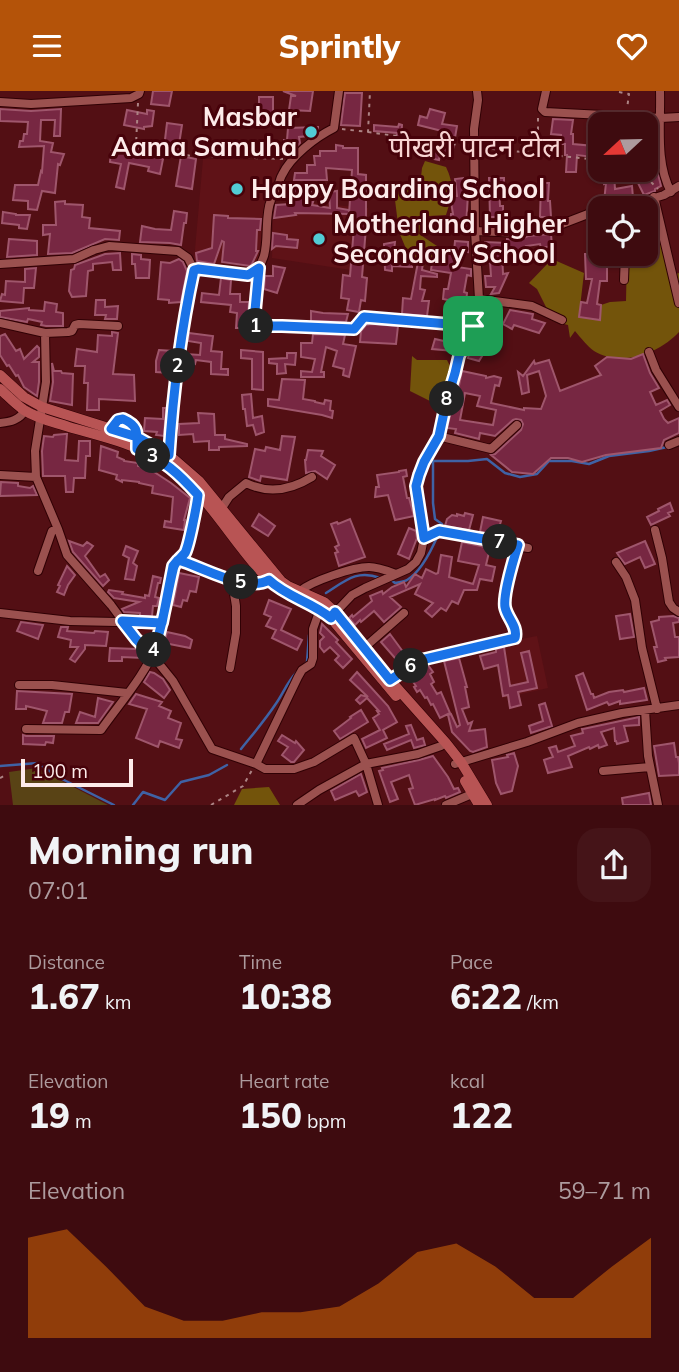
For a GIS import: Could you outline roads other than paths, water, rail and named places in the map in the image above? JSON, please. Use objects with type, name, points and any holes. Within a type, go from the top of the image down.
[{"type":"main road","points":[[0,375],[23,397],[109,433],[163,461],[176,472],[269,580],[285,593],[333,615],[365,647],[390,680],[446,743],[487,805]]},
{"type":"main road","points":[[0,389],[25,411],[41,418],[137,437],[169,455],[199,481],[275,574],[288,586],[324,602],[385,684],[458,763],[479,805]]},
{"type":"street","points":[[339,91],[334,128],[318,136],[295,159],[282,175],[270,202],[264,256],[259,268],[254,325],[354,329],[364,317],[473,326]]},
{"type":"street","points":[[333,615],[352,595],[408,569],[421,553],[424,538],[416,486],[424,462],[439,436],[459,356],[473,326],[478,299],[474,129],[477,91]]},
{"type":"street","points":[[547,91],[542,109],[545,112],[679,117]]},
{"type":"street","points":[[660,91],[660,156],[667,193]]},
{"type":"street","points":[[0,101],[31,104],[131,98],[139,92]]},
{"type":"street","points":[[657,196],[679,186]]},
{"type":"street","points":[[658,212],[679,303]]},
{"type":"street","points":[[475,230],[519,233],[540,224],[562,224],[588,215]]},
{"type":"street","points":[[0,264],[75,259],[93,250],[110,246],[178,251],[188,258],[194,270],[180,348],[169,455]]},
{"type":"street","points":[[624,280],[625,266]]},
{"type":"street","points":[[194,270],[248,275],[259,268]]},
{"type":"street","points":[[478,299],[532,306],[562,320]]},
{"type":"street","points":[[0,323],[45,333],[68,333],[79,324],[118,326]]},
{"type":"street","points":[[45,333],[47,364],[35,451],[37,477],[67,555],[173,681],[212,749],[265,769],[294,769],[314,762],[354,738],[366,764],[378,805]]},
{"type":"street","points":[[649,352],[656,370],[679,407]]},
{"type":"street","points":[[0,423],[14,421],[25,411]]},
{"type":"street","points":[[439,436],[491,449],[517,425]]},
{"type":"street","points":[[137,437],[137,449]]},
{"type":"street","points":[[669,445],[679,440]]},
{"type":"street","points":[[0,475],[37,477]]},
{"type":"street","points":[[222,508],[229,497],[246,483],[257,489],[278,490],[301,484],[312,477]]},
{"type":"street","points":[[26,729],[101,730],[144,671],[158,641],[173,566],[186,552],[198,495]]},
{"type":"street","points":[[38,571],[52,531],[58,529]]},
{"type":"street","points":[[655,530],[666,578],[667,597],[673,608],[679,612]]},
{"type":"street","points":[[424,538],[439,531],[528,548]]},
{"type":"street","points":[[390,680],[421,660],[515,638],[516,630],[505,607],[518,545]]},
{"type":"street","points":[[178,560],[232,581],[260,584],[269,580]]},
{"type":"street","points":[[615,562],[626,577],[635,600],[642,648],[656,709]]},
{"type":"street","points":[[300,591],[306,586],[336,575],[369,567],[397,575]]},
{"type":"street","points":[[230,668],[236,633],[232,581]]},
{"type":"street","points":[[256,764],[298,677],[302,670],[311,664],[313,629],[320,609]]},
{"type":"street","points":[[0,613],[70,621],[162,623]]},
{"type":"street","points":[[365,647],[404,613]]},
{"type":"street","points":[[19,685],[52,685],[127,693]]},
{"type":"street","points":[[458,763],[534,740],[578,723],[679,705]]},
{"type":"street","points":[[646,710],[650,767],[658,805]]},
{"type":"street","points":[[297,805],[366,764],[418,754],[441,746]]},
{"type":"street","points":[[603,771],[650,767]]},
{"type":"street","points":[[446,805],[472,794]]},
{"type":"waterway","points":[[440,529],[442,524],[435,519],[433,503],[433,461],[487,459],[505,473],[520,477],[537,474],[549,461],[589,464],[609,456],[667,447]]},
{"type":"waterway","points":[[390,579],[395,583],[406,581],[417,572],[438,535]]},
{"type":"waterway","points":[[326,593],[358,576],[380,578]]},
{"type":"waterway","points":[[304,665],[307,662],[309,635]]},
{"type":"waterway","points":[[241,749],[297,672]]},
{"type":"waterway","points":[[0,766],[38,763],[58,777],[114,805]]},
{"type":"waterway","points":[[133,805],[143,792],[165,800],[181,782],[209,775],[227,765]]},
{"type":"place","name":"Masbar Aama Samuha","points":[[311,132]]},
{"type":"place","name":"Happy Boarding School","points":[[237,189]]},
{"type":"place","name":"Motherland Higher Secondary School","points":[[319,239]]},
{"type":"district","name":"पोखरी पाटन टोल","points":[[475,147]]}]
